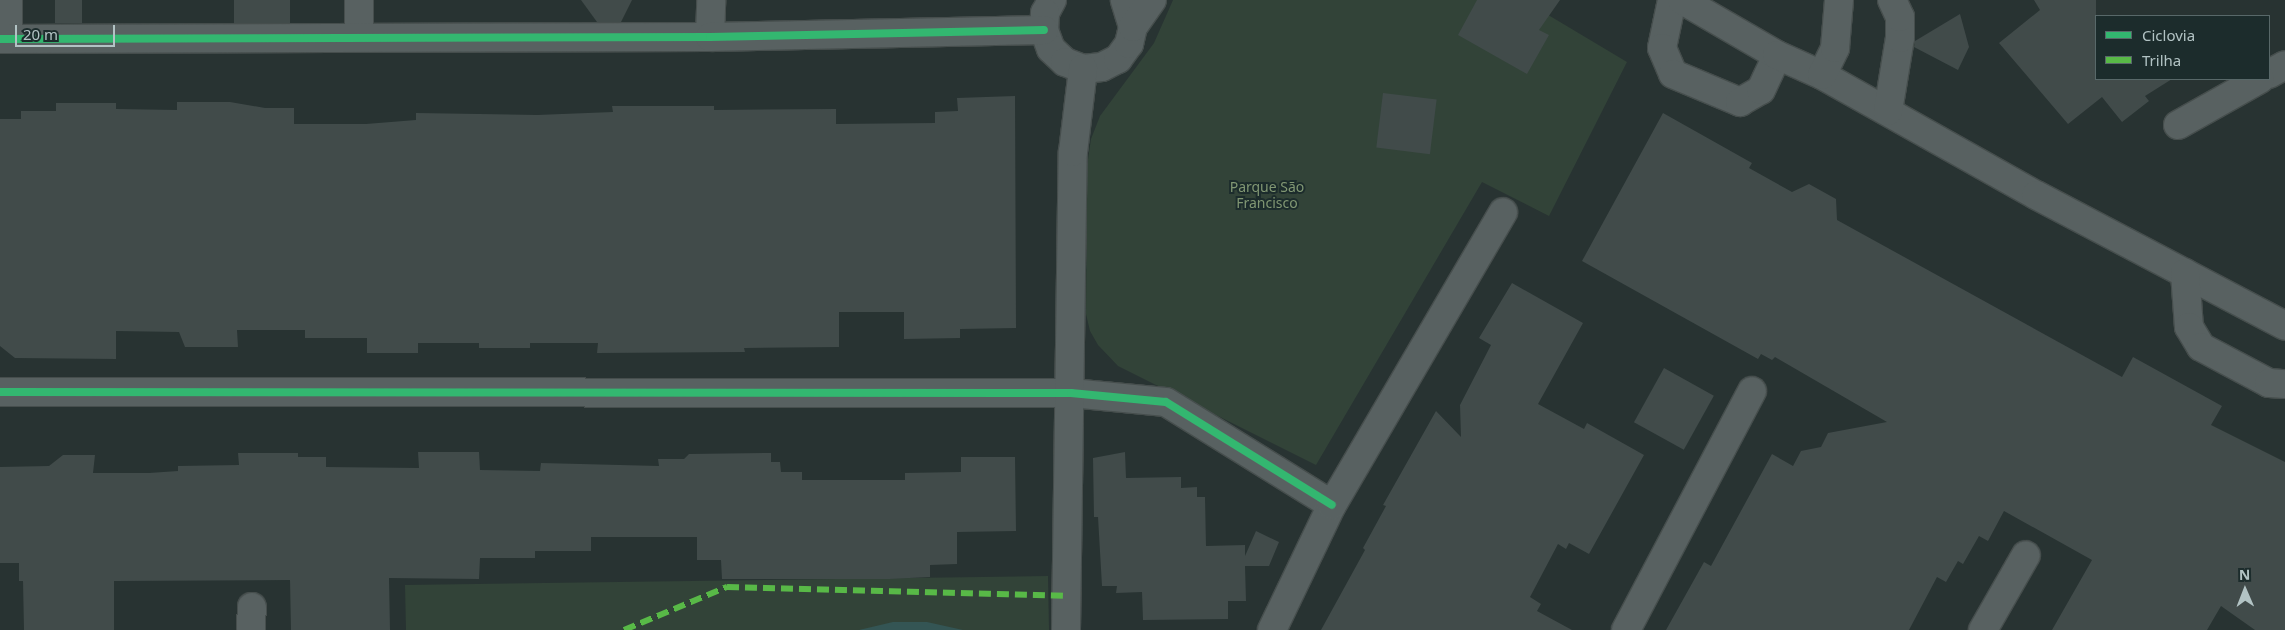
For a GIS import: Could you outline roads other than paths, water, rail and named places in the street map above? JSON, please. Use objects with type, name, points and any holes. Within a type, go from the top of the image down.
[{"type":"street","points":[[8,0],[4,39],[710,37],[1044,30]]},
{"type":"street","points":[[360,0],[360,37]]},
{"type":"street","points":[[710,0],[710,37]]},
{"type":"street","points":[[1052,0],[1045,13],[1044,30],[1051,49],[1064,62],[1083,69],[1102,67],[1118,58],[1129,44],[1134,27],[1152,0]]},
{"type":"street","points":[[1125,0],[1134,27]]},
{"type":"street","points":[[1672,0],[1662,48],[1674,74],[1740,102],[1760,90],[1777,55]]},
{"type":"street","points":[[1682,0],[1777,55],[1822,75],[2285,326]]},
{"type":"street","points":[[1822,75],[1835,48],[1839,0]]},
{"type":"street","points":[[1888,111],[1900,38],[1900,16],[1892,0]]},
{"type":"street","points":[[2270,73],[2285,65]]},
{"type":"street","points":[[1066,630],[1071,393],[1073,152],[1083,69]]},
{"type":"street","points":[[2178,125],[2258,80]]},
{"type":"street","points":[[1272,630],[1332,505],[1503,212]]},
{"type":"street","points":[[2185,273],[2190,327],[2201,347],[2269,384],[2285,384]]},
{"type":"street","points":[[1626,630],[1752,391]]},
{"type":"street","points":[[0,392],[1071,393],[1166,402],[1332,505]]},
{"type":"street","points":[[1983,630],[2026,555]]},
{"type":"water","points":[[893,622],[927,622],[963,630],[859,630]]},
{"type":"park label","name":"Parque São Francisco","points":[[1267,196]]}]
